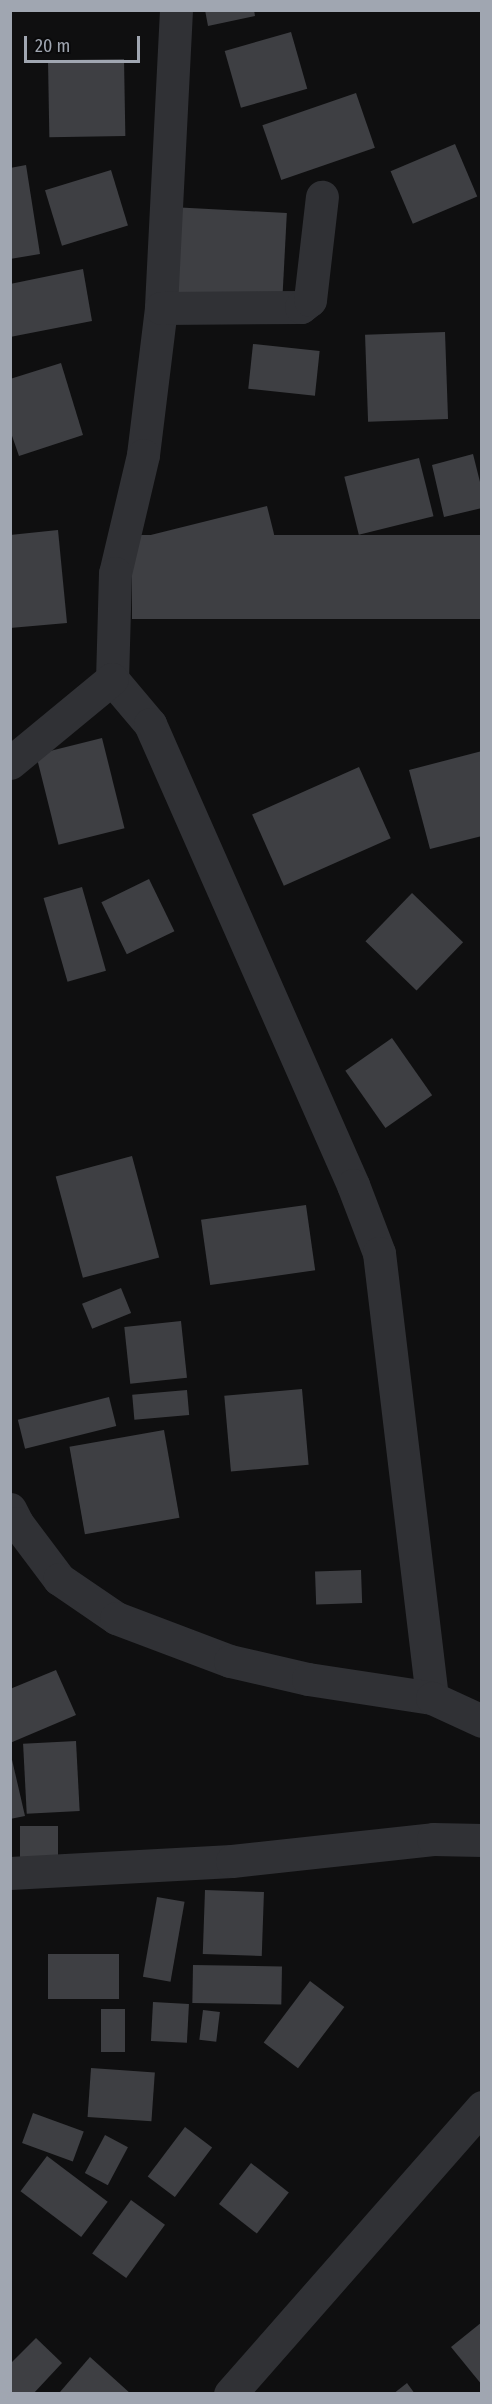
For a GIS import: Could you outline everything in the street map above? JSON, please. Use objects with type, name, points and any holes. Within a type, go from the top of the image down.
[{"type":"street","points":[[176,10],[161,308],[143,455],[115,573],[112,679],[150,724],[353,1185],[379,1254],[432,1698]]},
{"type":"street","points":[[161,308],[300,308],[310,300],[322,197]]},
{"type":"street","points":[[10,763],[112,679]]},
{"type":"street","points":[[10,1509],[17,1523],[59,1579],[116,1618],[230,1661],[308,1679],[432,1698],[482,1721]]},
{"type":"street","points":[[10,1873],[232,1862],[433,1839],[482,1840]]},
{"type":"street","points":[[230,2394],[482,2106]]},
{"type":"building","points":[[205,10],[254,10],[255,16],[208,26]]},
{"type":"building","points":[[291,32],[307,89],[241,108],[225,51]]},
{"type":"building","points":[[124,59],[125,136],[49,137],[48,60]]},
{"type":"building","points":[[356,93],[375,148],[281,180],[262,125]]},
{"type":"building","points":[[455,144],[477,196],[413,224],[391,171]]},
{"type":"building","points":[[26,165],[40,254],[10,259],[10,168]]},
{"type":"building","points":[[111,170],[128,225],[62,246],[45,190]]},
{"type":"building","points":[[171,207],[287,213],[282,299],[166,293]]},
{"type":"building","points":[[83,269],[92,321],[10,337],[10,284]]},
{"type":"building","points":[[445,332],[448,419],[368,422],[365,335]]},
{"type":"building","points":[[253,344],[320,351],[315,396],[248,389]]},
{"type":"building","points":[[61,363],[83,435],[19,456],[10,430],[10,379]]},
{"type":"building","points":[[473,454],[482,490],[482,508],[444,517],[432,465]]},
{"type":"building","points":[[419,458],[434,516],[359,535],[344,477]]},
{"type":"building","points":[[267,506],[282,565],[161,595],[147,536]]},
{"type":"building","points":[[58,530],[67,623],[10,628],[10,535]]},
{"type":"building","points":[[132,535],[482,535],[482,619],[132,619]]},
{"type":"building","points":[[102,738],[124,828],[59,845],[36,754]]},
{"type":"building","points":[[482,751],[482,836],[430,849],[409,770]]},
{"type":"building","points":[[359,767],[391,838],[284,886],[252,815]]},
{"type":"building","points":[[149,879],[174,931],[127,954],[101,902]]},
{"type":"building","points":[[82,887],[106,971],[68,982],[44,898]]},
{"type":"building","points":[[412,893],[463,942],[417,991],[365,941]]},
{"type":"building","points":[[392,1038],[432,1095],[385,1128],[345,1071]]},
{"type":"building","points":[[132,1156],[159,1257],[83,1278],[56,1176]]},
{"type":"building","points":[[306,1205],[315,1270],[210,1285],[201,1220]]},
{"type":"building","points":[[121,1288],[131,1313],[92,1329],[82,1304]]},
{"type":"building","points":[[181,1321],[187,1378],[130,1384],[124,1327]]},
{"type":"building","points":[[302,1389],[309,1465],[231,1472],[224,1396]]},
{"type":"building","points":[[187,1390],[189,1415],[134,1420],[132,1395]]},
{"type":"building","points":[[109,1397],[116,1426],[25,1449],[18,1420]]},
{"type":"building","points":[[164,1430],[179,1518],[85,1534],[69,1447]]},
{"type":"building","points":[[361,1570],[362,1603],[316,1605],[315,1572]]},
{"type":"building","points":[[56,1670],[76,1715],[10,1743],[10,1689]]},
{"type":"building","points":[[76,1741],[80,1811],[27,1814],[23,1744]]},
{"type":"building","points":[[10,1751],[25,1816],[10,1819]]},
{"type":"building","points":[[20,1826],[58,1826],[58,1859],[20,1859]]},
{"type":"building","points":[[205,1890],[264,1892],[262,1956],[203,1954]]},
{"type":"building","points":[[157,1897],[185,1902],[171,1982],[143,1977]]},
{"type":"building","points":[[48,1954],[119,1954],[119,1999],[48,1999]]},
{"type":"building","points":[[193,1965],[282,1967],[281,2005],[192,2003]]},
{"type":"building","points":[[310,1981],[344,2007],[298,2068],[264,2042]]},
{"type":"building","points":[[153,2002],[189,2004],[187,2043],[151,2041]]},
{"type":"building","points":[[101,2009],[125,2009],[125,2052],[101,2052]]},
{"type":"building","points":[[203,2010],[220,2012],[216,2042],[199,2040]]},
{"type":"building","points":[[91,2068],[155,2072],[151,2121],[88,2117]]},
{"type":"building","points":[[33,2113],[84,2131],[73,2162],[22,2143]]},
{"type":"building","points":[[185,2127],[212,2147],[175,2197],[148,2177]]},
{"type":"building","points":[[105,2135],[128,2147],[108,2185],[85,2173]]},
{"type":"building","points":[[47,2156],[108,2202],[81,2237],[21,2191]]},
{"type":"building","points":[[251,2163],[289,2193],[257,2234],[219,2204]]},
{"type":"building","points":[[131,2200],[165,2225],[126,2278],[92,2253]]},
{"type":"building","points":[[482,2322],[482,2385],[451,2347]]},
{"type":"building","points":[[36,2338],[62,2363],[33,2394],[10,2394],[10,2364]]},
{"type":"building","points":[[90,2357],[131,2394],[60,2392]]},
{"type":"building","points":[[407,2383],[415,2394],[393,2394]]}]
